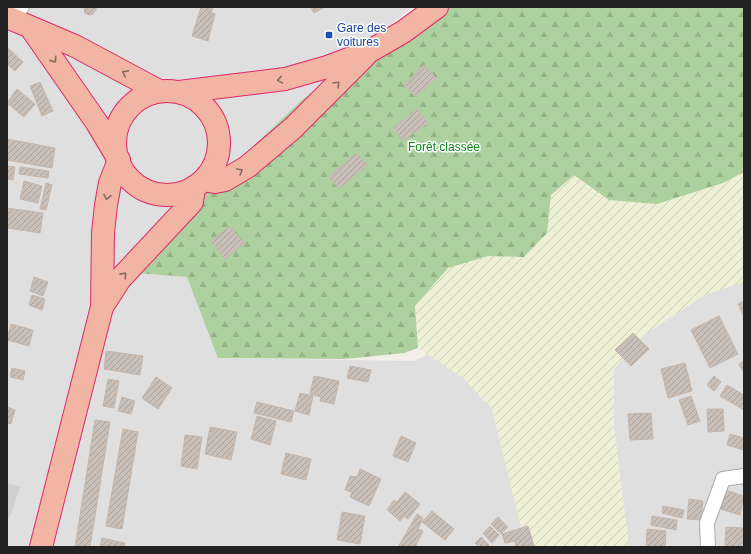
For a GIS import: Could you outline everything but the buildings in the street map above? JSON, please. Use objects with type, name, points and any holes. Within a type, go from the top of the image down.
[{"type":"highway","points":[[41,547],[102,307],[103,233],[110,183],[119,160],[116,145],[117,130],[123,116],[133,104],[145,96],[285,79],[327,67],[370,51],[403,32],[438,7]]},
{"type":"highway","points":[[13,14],[31,28],[75,46],[169,92],[194,98],[206,108],[214,121],[219,137],[218,152],[213,167],[199,184],[192,202],[120,279],[102,307]]},
{"type":"highway","points":[[31,28],[98,123],[126,174],[137,185],[150,192],[165,195],[180,194],[199,184],[225,180],[247,167],[293,128],[370,51]]},
{"type":"street","points":[[708,547],[708,523],[723,479],[744,476]]},
{"type":"shaded area","points":[[7,7],[412,7],[348,59],[123,272],[187,277],[219,358],[414,361],[744,206],[744,547],[7,547]]},
{"type":"shaded area","points":[[7,483],[20,487],[9,519],[7,518]]},
{"type":"green space","name":"Forêt classée","points":[[423,7],[744,7],[744,172],[723,183],[657,204],[609,200],[574,175],[551,195],[547,233],[524,257],[488,256],[448,268],[415,306],[418,348],[404,353],[345,359],[218,358],[187,277],[122,272],[304,98],[361,63]]},
{"type":"green space","points":[[744,172],[744,282],[705,295],[645,334],[614,369],[614,426],[628,538],[627,547],[527,547],[492,409],[463,378],[418,348],[415,306],[448,268],[488,256],[524,257],[547,233],[551,195],[574,174],[609,200],[723,183]]},
{"type":"place","name":"Gare des voitures","points":[[329,35]]}]
